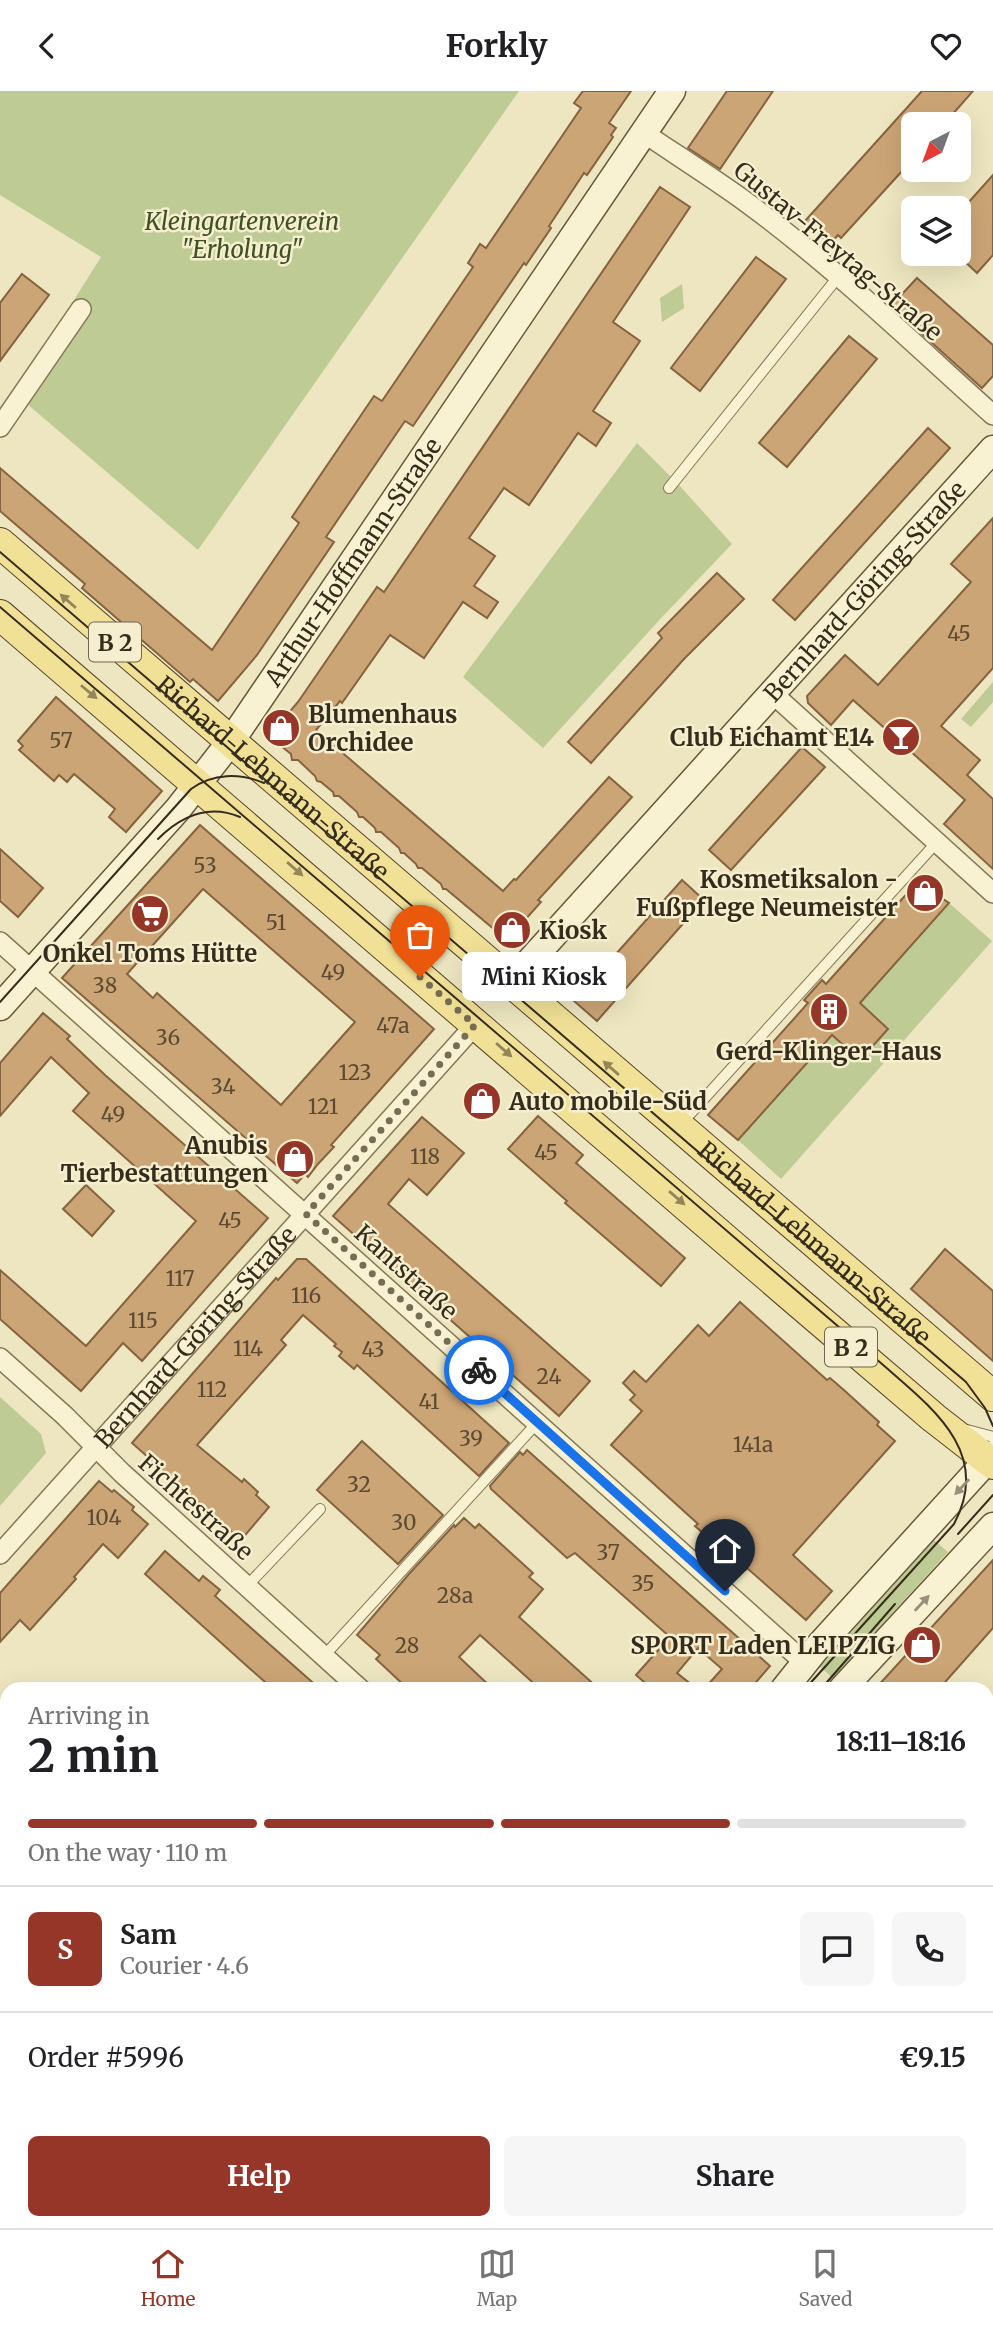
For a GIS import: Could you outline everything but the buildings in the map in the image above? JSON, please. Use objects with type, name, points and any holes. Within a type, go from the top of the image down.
[{"type":"main road","name":"Richard-Lehmann-Straße","points":[[0,543],[993,1396]]},
{"type":"main road","name":"B 2","points":[[0,615],[911,1398],[992,1454]]},
{"type":"street","name":"Arthur-Hoffmann-Straße","points":[[0,1007],[197,785],[231,741],[672,91]]},
{"type":"street","name":"Gustav-Freytag-Straße","points":[[644,133],[746,202],[838,277],[993,415]]},
{"type":"street","points":[[0,427],[81,309]]},
{"type":"street","name":"Bernhard-Göring-Straße","points":[[511,982],[993,449]]},
{"type":"street","points":[[772,693],[993,893]]},
{"type":"street","name":"Kantstraße","points":[[3,944],[805,1663]]},
{"type":"street","name":"Bernhard-Göring-Straße","points":[[0,1554],[475,1025]]},
{"type":"street","name":"Fichtestraße","points":[[0,1358],[352,1682]]},
{"type":"street","points":[[790,1682],[992,1454]]},
{"type":"street","points":[[848,1682],[993,1526]]},
{"type":"lane","points":[[669,488],[838,277]]},
{"type":"lane","points":[[679,1126],[937,842]]},
{"type":"lane","points":[[324,1656],[537,1423]]},
{"type":"lane","points":[[247,1586],[320,1509]]},
{"type":"green space","name":"Kleingartenverein \"Erholung\"","points":[[0,91],[519,91],[198,550],[26,403],[86,312],[72,303],[101,257],[0,195]]},
{"type":"green space","points":[[682,284],[684,308],[662,322],[660,298]]},
{"type":"green space","points":[[637,443],[732,544],[543,748],[463,677]]},
{"type":"green space","points":[[993,682],[993,702],[971,727],[961,719]]},
{"type":"green space","points":[[949,903],[992,941],[781,1179],[738,1140]]},
{"type":"green space","points":[[0,1397],[41,1434],[46,1453],[0,1506]]},
{"type":"green space","points":[[934,1540],[948,1552],[833,1678],[820,1667]]},
{"type":"tram line","points":[[0,552],[966,1382],[985,1408],[993,1426]]},
{"type":"tram line","points":[[0,607],[901,1380],[937,1415],[951,1433],[961,1453],[966,1475],[964,1498],[954,1524],[811,1682]]},
{"type":"tram line","points":[[0,1002],[191,789],[208,780],[227,776],[246,777],[264,783]]},
{"type":"tram line","points":[[158,839],[176,824],[196,814],[217,812],[240,817]]},
{"type":"tram line","points":[[958,1534],[993,1495]]},
{"type":"tram line","points":[[827,1682],[895,1604]]},
{"type":"way so far","points":[[420,977],[475,1025],[306,1214],[479,1370]]},
{"type":"place","name":"Blumenhaus Orchidee","points":[[281,728]]},
{"type":"place","name":"Club Eichamt E14","points":[[901,737]]},
{"type":"place","name":"Kosmetiksalon - Fußpflege Neumeister","points":[[925,893]]},
{"type":"place","name":"Onkel Toms Hütte","points":[[150,914]]},
{"type":"place","name":"Kiosk","points":[[512,930]]},
{"type":"place","name":"Mini Kiosk","points":[[420,977]]},
{"type":"place","name":"Gerd-Klinger-Haus","points":[[829,1012]]},
{"type":"place","name":"Auto mobile-Süd","points":[[482,1101]]},
{"type":"place","name":"Anubis Tierbestattungen","points":[[295,1159]]},
{"type":"place","name":"SPORT Laden LEIPZIG","points":[[922,1645]]},
{"type":"route","points":[[479,1370],[725,1591]]}]
